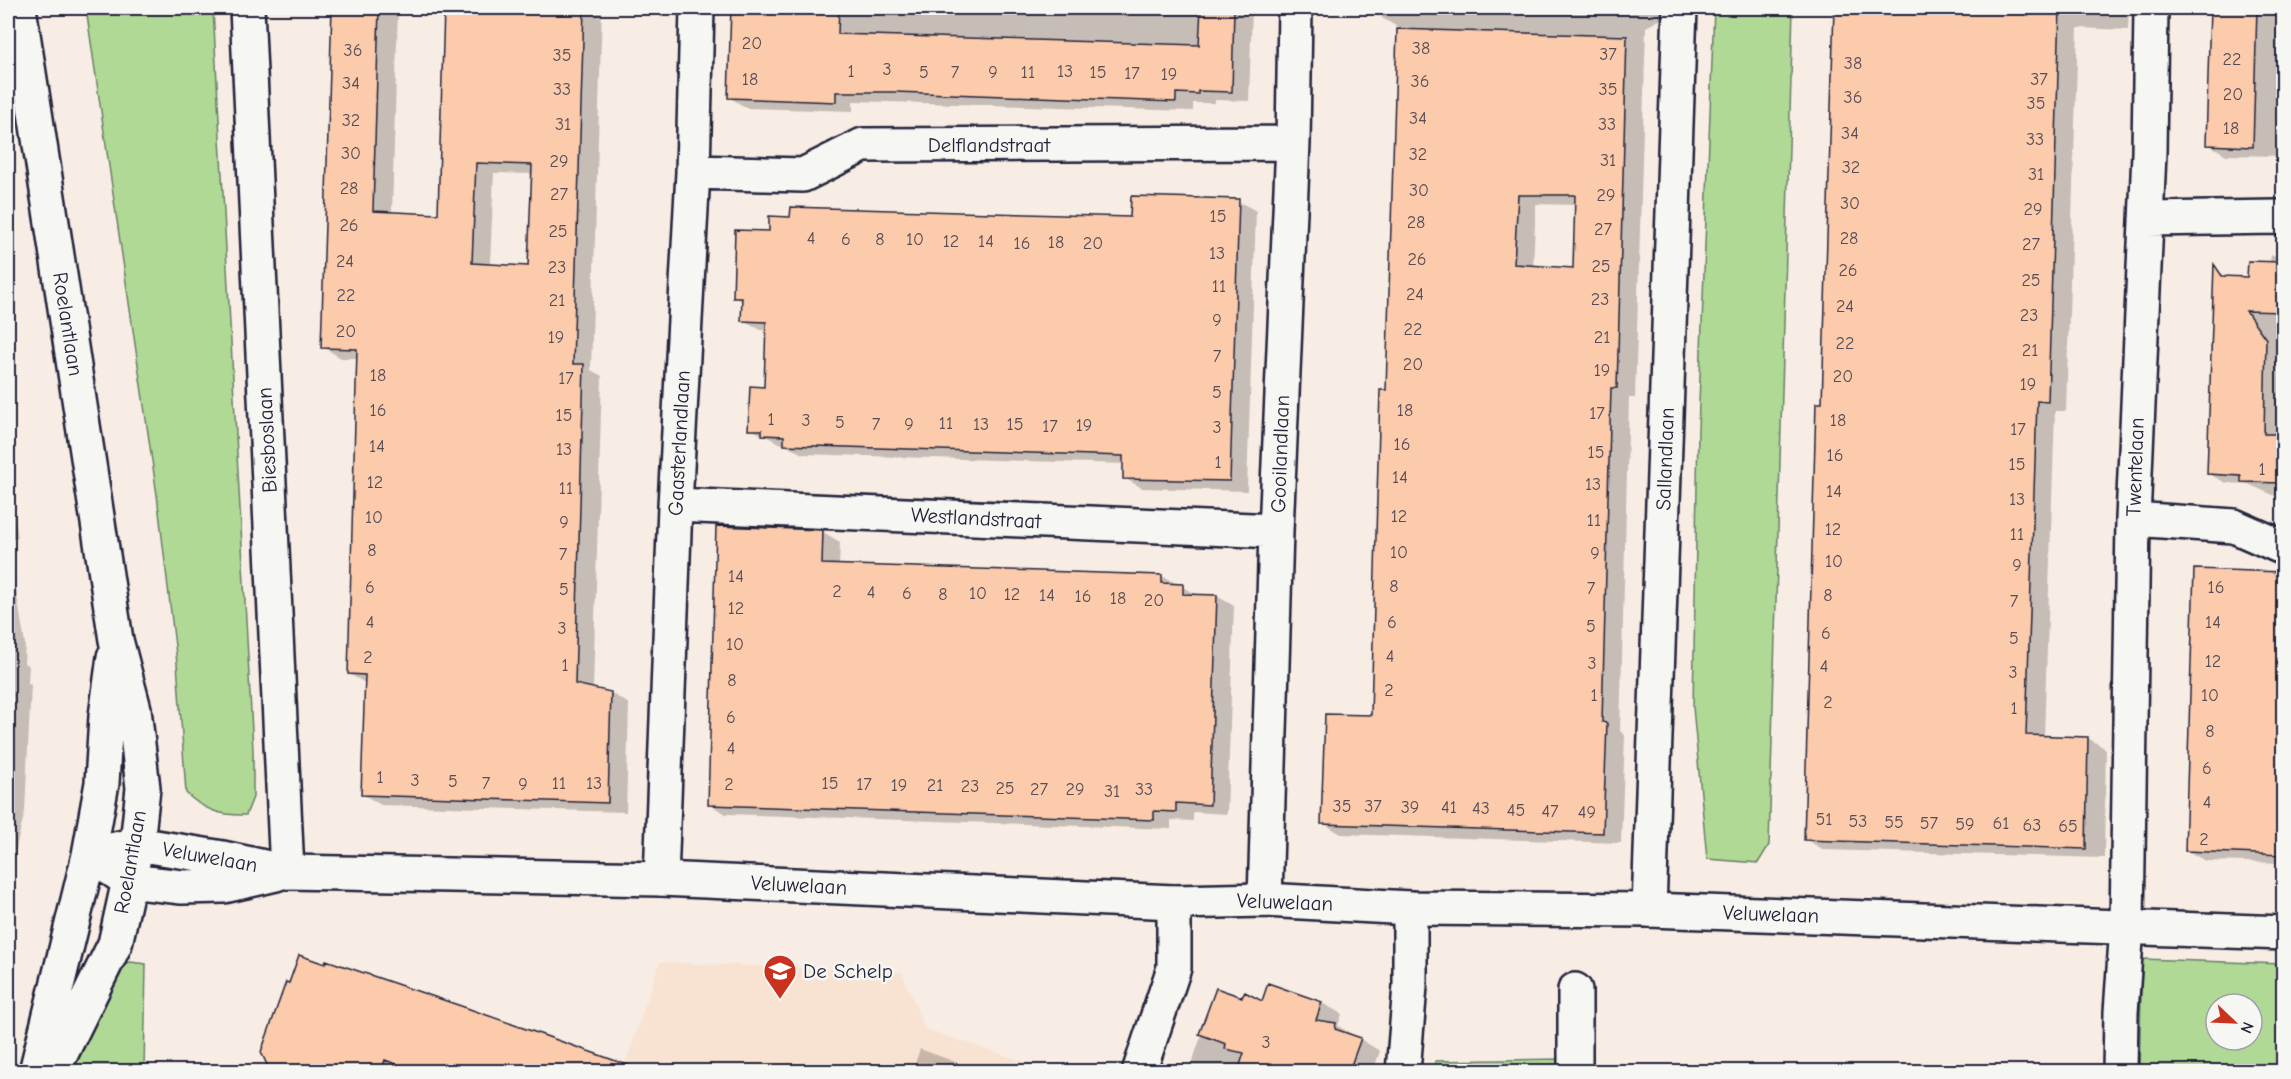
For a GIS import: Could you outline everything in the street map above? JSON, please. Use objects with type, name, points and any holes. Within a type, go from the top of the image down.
[{"type":"street","name":"Roelantlaan","points":[[19,8],[116,640],[134,709],[142,788],[137,844],[115,944],[52,1071]]},
{"type":"street","name":"Biesboslaan","points":[[247,8],[286,872]]},
{"type":"street","name":"Gaasterlandlaan","points":[[661,879],[675,505],[693,172],[697,8]]},
{"type":"street","name":"Gooilandlaan","points":[[1264,900],[1276,531],[1293,143],[1294,8]]},
{"type":"street","name":"Sallandlaan","points":[[1649,910],[1680,8]]},
{"type":"street","name":"Twentelaan","points":[[2120,1071],[2121,1012],[2127,926],[2133,519],[2149,153],[2151,8]]},
{"type":"street","name":"Delflandstraat","points":[[693,172],[803,175],[863,145],[1293,143]]},
{"type":"street","points":[[2145,219],[2278,217],[2283,219]]},
{"type":"street","name":"Westlandstraat","points":[[675,505],[1276,531]]},
{"type":"street","points":[[2133,519],[2234,526],[2283,548]]},
{"type":"street","name":"Roelantlaan","points":[[36,1071],[89,855],[102,783],[106,716],[116,640]]},
{"type":"street","name":"Veluwelaan","points":[[89,855],[137,844],[223,858],[286,872],[661,879],[1174,902],[1264,900],[1410,908],[1649,910],[2283,933]]},
{"type":"street","name":"Veluwelaan","points":[[89,855],[129,880],[182,887],[224,886],[286,872]]},
{"type":"street","points":[[1139,1071],[1174,968],[1174,902]]},
{"type":"street","points":[[1403,1071],[1410,986],[1410,908]]},
{"type":"street","points":[[1575,990],[1575,1071]]},
{"type":"shaded area","name":"De Schelp","points":[[660,962],[902,972],[925,1029],[1052,1071],[622,1072]]},
{"type":"green space","points":[[86,8],[213,8],[253,750],[253,797],[246,815],[213,811],[199,804],[186,793],[177,663],[157,495]]},
{"type":"green space","points":[[1714,8],[1793,8],[1769,845],[1758,863],[1707,859],[1693,707],[1698,430]]},
{"type":"green space","points":[[2142,959],[2283,964],[2283,1071],[2139,1071]]},
{"type":"green space","points":[[130,962],[146,964],[144,1071],[69,1072],[115,966]]},
{"type":"green space","points":[[1561,1059],[1556,1071],[1433,1072],[1435,1061]]},
{"type":"building","points":[[332,8],[379,8],[373,211],[438,214],[444,8],[584,8],[573,364],[584,364],[575,684],[611,692],[608,803],[361,795],[365,675],[348,674],[357,349],[321,348]],"holes":[[[476,163],[532,165],[528,266],[472,263]]]},
{"type":"building","points":[[731,8],[839,8],[838,34],[1199,45],[1201,8],[1234,8],[1232,92],[1176,93],[1176,102],[895,92],[836,92],[836,102],[728,98]]},
{"type":"building","points":[[1834,8],[2060,8],[2048,402],[2037,401],[2026,735],[2088,737],[2086,849],[1804,840],[1816,403],[1822,403]]},
{"type":"building","points":[[2210,8],[2257,8],[2253,147],[2206,145]]},
{"type":"building","points":[[1397,29],[1627,36],[1617,388],[1611,388],[1602,722],[1607,723],[1603,833],[1321,824],[1325,714],[1371,715],[1380,390],[1386,390]],"holes":[[[1518,195],[1575,195],[1573,268],[1514,264]]]},
{"type":"building","points":[[1131,196],[1239,199],[1230,481],[1123,479],[1123,456],[784,445],[784,436],[762,435],[762,430],[748,430],[750,386],[764,387],[766,322],[741,321],[742,298],[733,298],[735,230],[769,231],[769,216],[790,217],[791,207],[1130,217]]},
{"type":"building","points":[[2248,261],[2283,262],[2283,312],[2246,311],[2266,339],[2264,434],[2283,434],[2283,483],[2241,482],[2241,476],[2207,474],[2214,264],[2222,276],[2247,277]]},
{"type":"building","points":[[716,526],[823,530],[822,564],[1162,575],[1162,583],[1183,584],[1183,594],[1217,595],[1210,805],[1176,803],[1176,812],[1154,811],[1154,820],[708,805]]},
{"type":"building","points":[[2194,569],[2283,572],[2283,855],[2185,851]]},
{"type":"building","points":[[299,955],[325,964],[326,960],[464,1007],[633,1067],[632,1071],[415,1071],[385,1060],[381,1071],[270,1071],[261,1052],[286,982],[289,983]]},
{"type":"building","points":[[1268,983],[1322,1002],[1316,1020],[1336,1023],[1335,1029],[1361,1038],[1349,1071],[1238,1071],[1244,1053],[1225,1049],[1226,1044],[1199,1034],[1216,988],[1242,997],[1245,992],[1262,1001]]},
{"type":"place","name":"De Schelp","points":[[780,1000]]}]
